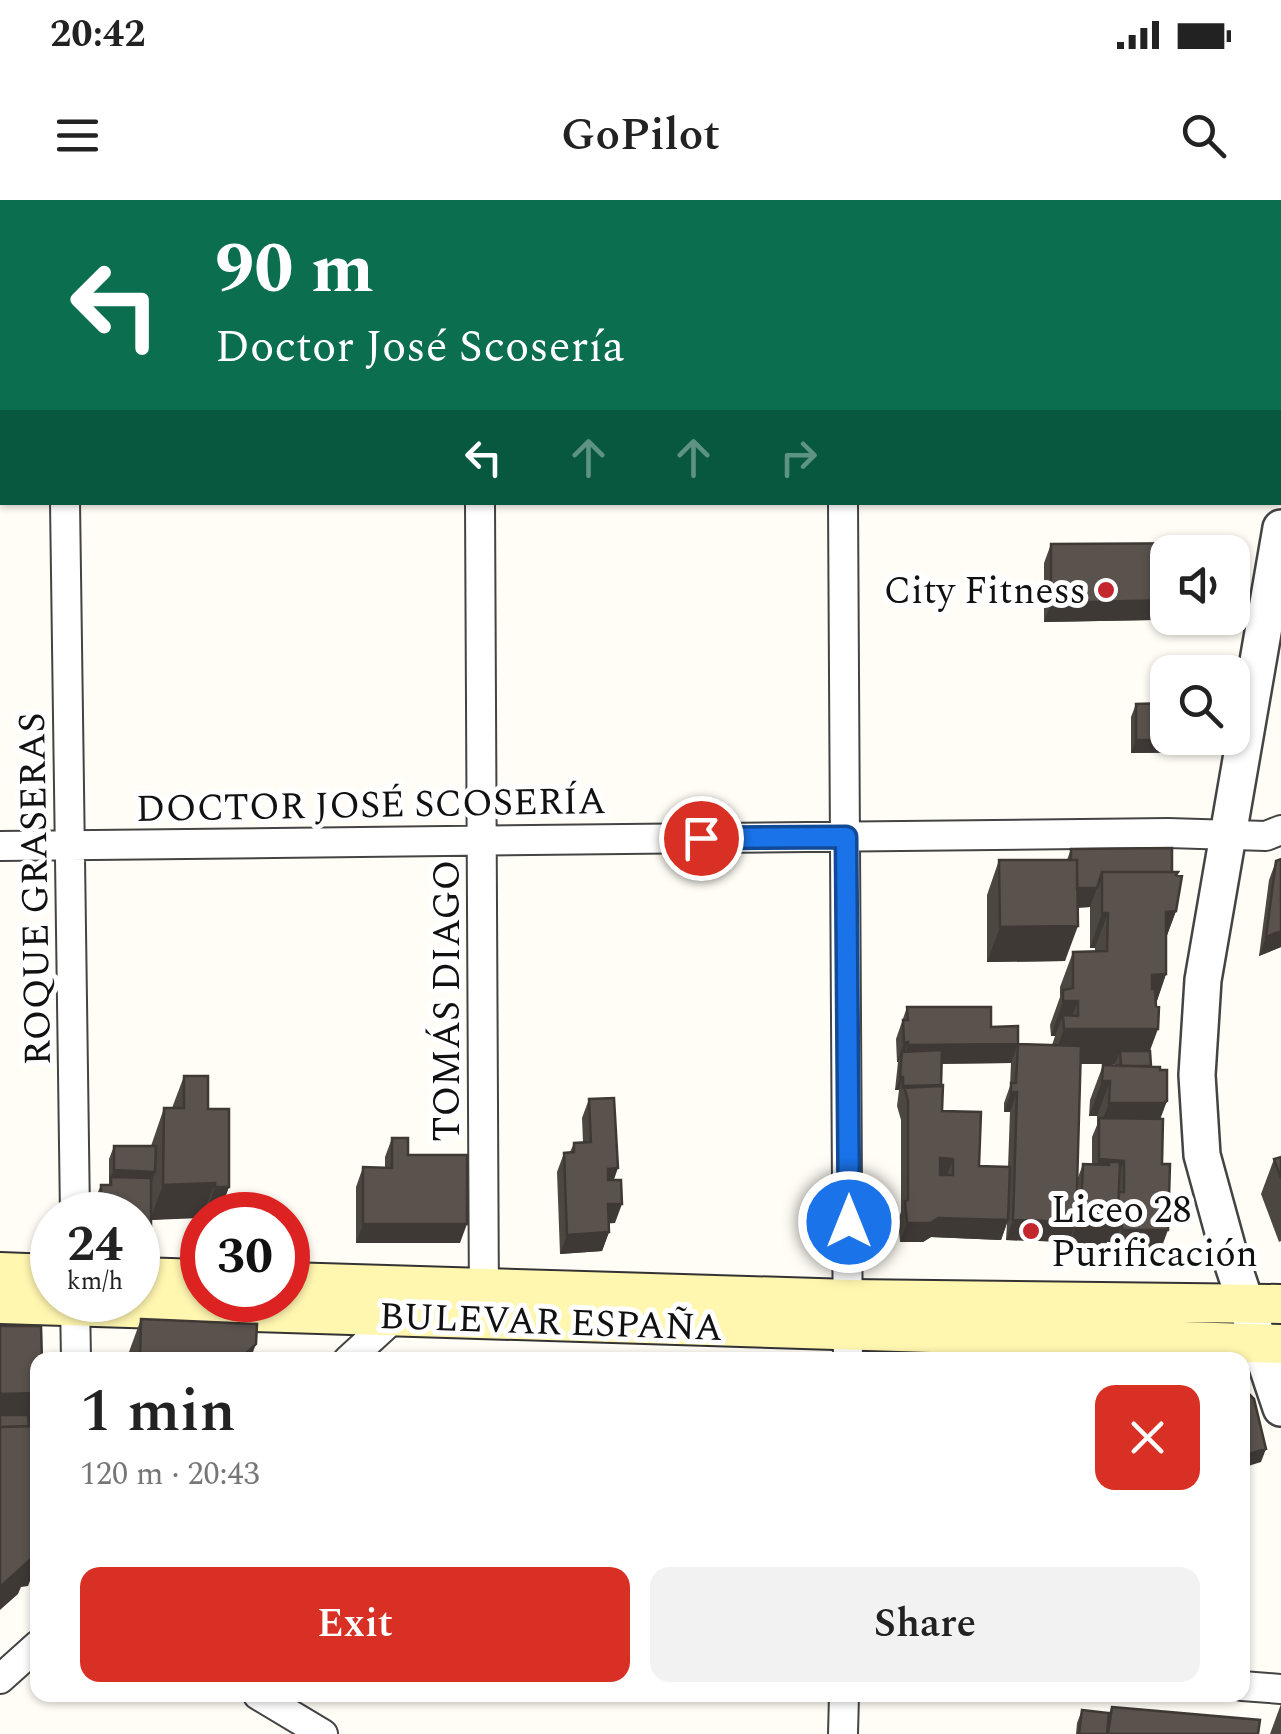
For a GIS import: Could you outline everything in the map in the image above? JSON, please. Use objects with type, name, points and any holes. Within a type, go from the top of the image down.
[{"type":"main road","points":[[0,1272],[30,1273]]},
{"type":"main road","name":"BULEVAR ESPAÑA","points":[[310,1284],[484,1304],[849,1330],[1270,1343]]},
{"type":"main road","name":"BULEVAR ESPAÑA","points":[[0,1304],[30,1304]]},
{"type":"main road","name":"BULEVAR ESPAÑA","points":[[160,1306],[396,1316],[484,1304]]},
{"type":"main road","name":"BULEVAR ESPAÑA","points":[[849,1330],[1264,1304]]},
{"type":"street","name":"ROQUE GRASERAS","points":[[65,505],[74,1192]]},
{"type":"street","name":"TOMÁS DIAGO","points":[[480,505],[484,1304]]},
{"type":"street","points":[[843,505],[849,1330]]},
{"type":"street","points":[[1281,528],[1203,980],[1197,1074],[1202,1155],[1264,1304],[1281,1408]]},
{"type":"street","name":"DOCTOR JOSÉ SCOSERÍA","points":[[0,846],[1266,836],[1281,830]]},
{"type":"street","points":[[357,1352],[396,1316]]},
{"type":"street","points":[[75,1322],[76,1352]]},
{"type":"street","points":[[0,1679],[30,1652]]},
{"type":"street","points":[[1250,1687],[1281,1689]]},
{"type":"street","points":[[269,1702],[322,1734]]},
{"type":"street","points":[[843,1734],[844,1702]]},
{"type":"building","points":[[1150,543],[1150,600],[1051,603],[1051,544]]},
{"type":"building","points":[[1136,704],[1150,704],[1150,740],[1136,740]]},
{"type":"building","points":[[1172,848],[1172,872],[1102,872],[1097,888],[1077,888],[1077,860],[1071,860],[1071,849]]},
{"type":"building","points":[[1281,859],[1281,931],[1266,937],[1276,861]]},
{"type":"building","points":[[999,860],[1077,860],[1078,926],[1000,927]]},
{"type":"building","points":[[1102,872],[1178,872],[1176,875],[1182,876],[1176,911],[1166,912],[1166,974],[1152,975],[1159,1007],[1158,1029],[1064,1029],[1063,1015],[1078,1016],[1078,1001],[1063,1001],[1063,990],[1073,988],[1073,952],[1107,951],[1108,913],[1102,913]]},
{"type":"building","points":[[907,1007],[991,1007],[991,1027],[1018,1026],[1018,1044],[908,1045],[904,1043],[903,1020],[908,1020]]},
{"type":"building","points":[[1018,1044],[1081,1046],[1076,1222],[1013,1220],[1017,1092],[1011,1092],[1011,1083],[1016,1083]]},
{"type":"building","points":[[942,1050],[941,1086],[903,1088],[902,1052]]},
{"type":"building","points":[[1120,1051],[1150,1051],[1151,1066],[1121,1066]]},
{"type":"building","points":[[1103,1065],[1167,1070],[1167,1101],[1109,1103],[1110,1081],[1102,1081]]},
{"type":"building","points":[[184,1076],[208,1076],[208,1109],[229,1109],[229,1187],[215,1187],[215,1183],[163,1185],[164,1108],[184,1108]]},
{"type":"building","points":[[943,1085],[942,1111],[981,1112],[979,1166],[1010,1167],[1008,1220],[938,1218],[930,1223],[907,1223],[908,1101],[904,1086]],"holes":[[[940,1158],[953,1159],[953,1175],[940,1175]]]},
{"type":"building","points":[[614,1098],[618,1168],[608,1169],[608,1180],[621,1180],[622,1204],[608,1204],[609,1232],[567,1235],[564,1153],[574,1152],[574,1143],[591,1142],[589,1099]]},
{"type":"building","points":[[1099,1118],[1163,1119],[1162,1164],[1170,1164],[1168,1230],[1122,1230],[1122,1223],[1114,1223],[1119,1192],[1124,1192],[1124,1161],[1099,1159]]},
{"type":"building","points":[[392,1138],[408,1138],[408,1155],[467,1155],[467,1224],[363,1224],[363,1167],[392,1168]]},
{"type":"building","points":[[114,1146],[156,1146],[155,1172],[114,1170]]},
{"type":"building","points":[[1281,1157],[1281,1178],[1274,1159]]},
{"type":"building","points":[[1120,1162],[1118,1212],[1081,1210],[1083,1164]]},
{"type":"building","points":[[111,1177],[151,1178],[151,1192],[101,1192],[101,1185],[111,1185]]},
{"type":"building","points":[[141,1322],[257,1324],[256,1344],[248,1352],[140,1352]]},
{"type":"building","points":[[0,1326],[41,1326],[42,1352],[30,1352],[30,1393],[0,1394]]},
{"type":"building","points":[[1250,1395],[1254,1399],[1266,1449],[1250,1454]]},
{"type":"building","points":[[0,1415],[28,1415],[29,1426],[0,1427]]},
{"type":"building","points":[[30,1426],[30,1560],[0,1587],[0,1427]]},
{"type":"building","points":[[1112,1707],[1260,1720],[1258,1734],[1108,1734]]},
{"type":"building","points":[[1082,1710],[1109,1713],[1107,1734],[1079,1734]]},
{"type":"place","name":"City Fitness","points":[[1106,590]]},
{"type":"place","name":"Liceo 28 Purificación","points":[[1031,1231]]},
{"type":"route","points":[[701,838],[846,837],[849,1222]]}]
